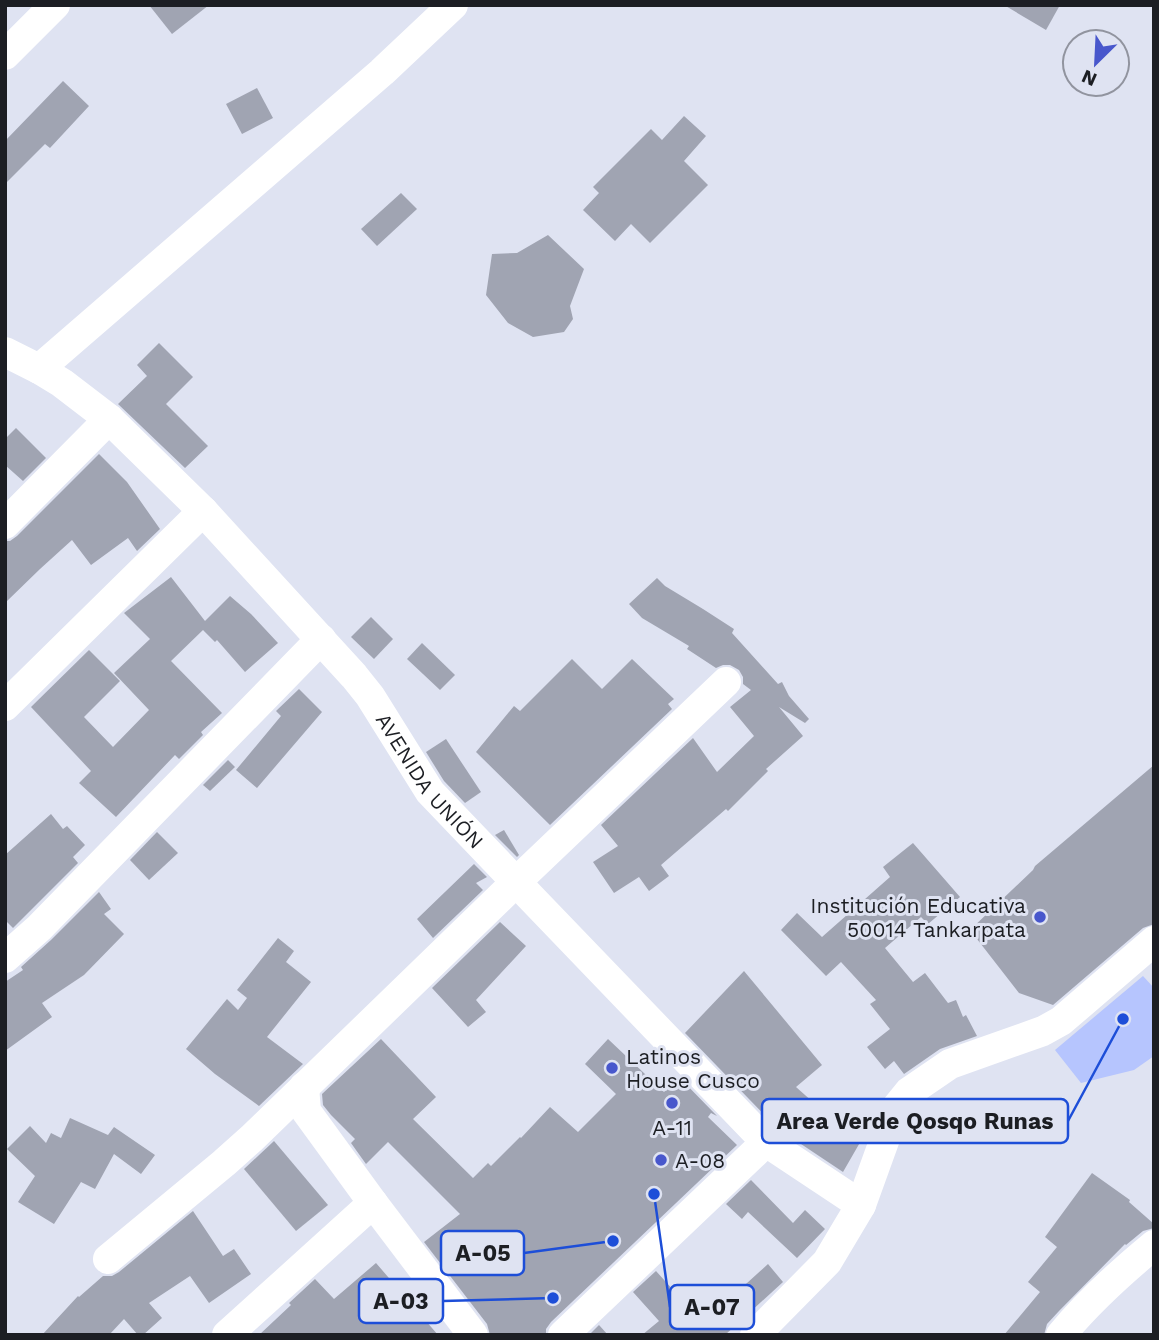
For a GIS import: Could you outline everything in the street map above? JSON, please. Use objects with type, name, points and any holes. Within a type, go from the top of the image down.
[{"type":"street","points":[[5,55],[55,5]]},
{"type":"street","points":[[39,369],[372,81],[453,5]]},
{"type":"street","name":"AVENIDA UNIÓN","points":[[5,352],[62,383],[109,419],[203,511],[370,696],[430,792],[766,1142],[861,1205]]},
{"type":"street","points":[[5,524],[109,419]]},
{"type":"street","points":[[5,706],[203,511]]},
{"type":"street","points":[[5,958],[39,928],[321,639]]},
{"type":"street","points":[[108,1259],[224,1163],[726,682]]},
{"type":"street","points":[[755,1335],[827,1262],[861,1205],[896,1108],[909,1091],[950,1064],[1044,1031],[1061,1021],[1154,941]]},
{"type":"street","points":[[304,1087],[306,1111],[470,1334]]},
{"type":"street","points":[[563,1335],[766,1142]]},
{"type":"street","points":[[227,1335],[373,1203]]},
{"type":"street","points":[[1061,1335],[1083,1308],[1154,1245]]},
{"type":"shaded area","points":[[1143,976],[1154,988],[1154,1056],[1134,1070],[1081,1083],[1055,1050]]},
{"type":"building","points":[[149,5],[209,5],[172,34]]},
{"type":"building","points":[[1004,5],[1060,5],[1046,30]]},
{"type":"building","points":[[63,81],[89,106],[50,148],[45,144],[5,184],[5,141]]},
{"type":"building","points":[[257,88],[273,118],[242,134],[226,104]]},
{"type":"building","points":[[684,116],[706,136],[684,161],[708,185],[650,243],[631,224],[615,241],[583,210],[599,193],[593,187],[651,129],[662,140]]},
{"type":"building","points":[[401,193],[417,209],[377,246],[361,229]]},
{"type":"building","points":[[548,235],[584,269],[570,306],[573,319],[564,332],[533,337],[508,323],[486,295],[492,254],[517,253]]},
{"type":"building","points":[[159,343],[193,377],[166,404],[208,446],[185,468],[118,404],[147,376],[137,365]]},
{"type":"building","points":[[16,428],[46,458],[23,481],[5,465],[5,439]]},
{"type":"building","points":[[99,454],[127,482],[160,529],[137,551],[128,538],[91,565],[72,540],[5,603],[5,541],[17,536]]},
{"type":"building","points":[[171,577],[205,621],[230,596],[278,643],[245,672],[217,640],[215,642],[203,630],[171,661],[222,713],[201,732],[203,735],[179,759],[175,755],[116,817],[79,783],[91,771],[31,707],[89,650],[120,681],[84,717],[113,747],[149,710],[114,673],[150,639],[124,613]]},
{"type":"building","points":[[657,578],[665,586],[734,629],[732,633],[778,684],[782,682],[789,696],[809,719],[805,723],[779,707],[803,736],[766,769],[768,771],[728,811],[726,809],[661,865],[669,876],[649,891],[639,877],[614,893],[593,862],[618,846],[601,825],[693,738],[717,772],[754,736],[730,707],[751,690],[743,684],[739,670],[730,665],[716,668],[687,649],[689,646],[642,618],[629,604]]},
{"type":"building","points":[[371,617],[393,639],[374,659],[351,637]]},
{"type":"building","points":[[422,643],[455,675],[440,690],[407,659]]},
{"type":"building","points":[[572,659],[602,689],[632,659],[674,699],[668,704],[672,709],[550,825],[476,752],[514,706],[520,711]]},
{"type":"building","points":[[299,689],[322,712],[257,788],[236,770],[281,716],[276,711]]},
{"type":"building","points":[[446,739],[481,792],[465,803],[444,781],[426,752]]},
{"type":"building","points":[[228,760],[235,767],[210,791],[203,785]]},
{"type":"building","points":[[1154,765],[1154,924],[1143,928],[1053,1005],[1019,993],[970,930],[1035,866]]},
{"type":"building","points":[[51,814],[63,829],[67,826],[85,845],[73,857],[78,863],[13,928],[5,920],[5,855]]},
{"type":"building","points":[[504,830],[519,855],[517,857],[495,835]]},
{"type":"building","points":[[157,832],[178,853],[149,880],[130,860]]},
{"type":"building","points":[[913,843],[960,897],[928,924],[921,917],[885,948],[913,982],[925,973],[948,1003],[956,1000],[963,1017],[966,1015],[977,1036],[940,1049],[904,1074],[894,1061],[885,1069],[867,1047],[890,1029],[870,1004],[876,1000],[841,962],[826,976],[781,930],[797,913],[822,937],[890,877],[883,867]]},
{"type":"building","points":[[474,864],[487,877],[476,883],[483,890],[433,938],[417,919]]},
{"type":"building","points":[[99,892],[111,909],[104,914],[124,934],[84,975],[42,1003],[52,1017],[5,1051],[5,982],[23,970],[21,967]]},
{"type":"building","points":[[500,922],[526,946],[476,1000],[486,1012],[468,1027],[432,988]]},
{"type":"building","points":[[278,938],[294,951],[286,962],[311,982],[267,1037],[303,1064],[259,1106],[186,1049],[227,999],[238,1010],[247,998],[237,990]]},
{"type":"building","points":[[744,971],[822,1065],[796,1087],[814,1103],[808,1109],[862,1139],[843,1172],[777,1128],[685,1033]]},
{"type":"building","points":[[381,1039],[436,1097],[413,1119],[473,1178],[488,1163],[491,1166],[550,1107],[578,1132],[616,1094],[585,1064],[608,1039],[664,1092],[679,1077],[717,1116],[711,1113],[708,1117],[737,1145],[551,1322],[546,1329],[546,1335],[490,1335],[487,1324],[424,1242],[460,1214],[388,1142],[366,1164],[351,1143],[355,1139],[323,1105],[322,1094]]},
{"type":"building","points":[[70,1118],[108,1135],[114,1127],[155,1155],[141,1174],[114,1154],[95,1189],[81,1182],[54,1224],[18,1202],[35,1176],[7,1149],[30,1126],[46,1143],[51,1133],[61,1138]]},
{"type":"building","points":[[274,1141],[328,1205],[296,1231],[244,1169]]},
{"type":"building","points":[[1092,1173],[1130,1200],[1129,1202],[1154,1224],[1154,1228],[1143,1231],[1125,1244],[1047,1324],[1044,1335],[1004,1335],[1040,1292],[1028,1282],[1057,1247],[1045,1237]]},
{"type":"building","points":[[751,1180],[793,1223],[805,1210],[825,1229],[797,1258],[748,1212],[742,1219],[726,1204]]},
{"type":"building","points":[[193,1211],[223,1256],[234,1249],[251,1274],[209,1303],[190,1276],[149,1303],[162,1318],[143,1335],[138,1335],[124,1319],[109,1335],[42,1335],[78,1296],[103,1276],[112,1276],[119,1272]]},
{"type":"building","points":[[376,1263],[438,1335],[259,1335],[315,1279],[334,1299]]},
{"type":"building","points":[[768,1264],[783,1282],[725,1335],[642,1335],[659,1321],[633,1292],[656,1271],[703,1323]]},
{"type":"building","points":[[599,1325],[608,1335],[589,1335]]},
{"type":"place","name":"Institución Educativa 50014 Tankarpata","points":[[1040,917]]},
{"type":"place","name":"Area Verde Qosqo Runas","points":[[1123,1019]]},
{"type":"place","name":"Latinos House Cusco","points":[[612,1068]]},
{"type":"place","name":"A-11","points":[[672,1103]]},
{"type":"place","name":"A-08","points":[[661,1160]]},
{"type":"place","name":"A-07","points":[[654,1194]]},
{"type":"place","name":"A-05","points":[[613,1241]]},
{"type":"place","name":"A-03","points":[[553,1298]]}]
